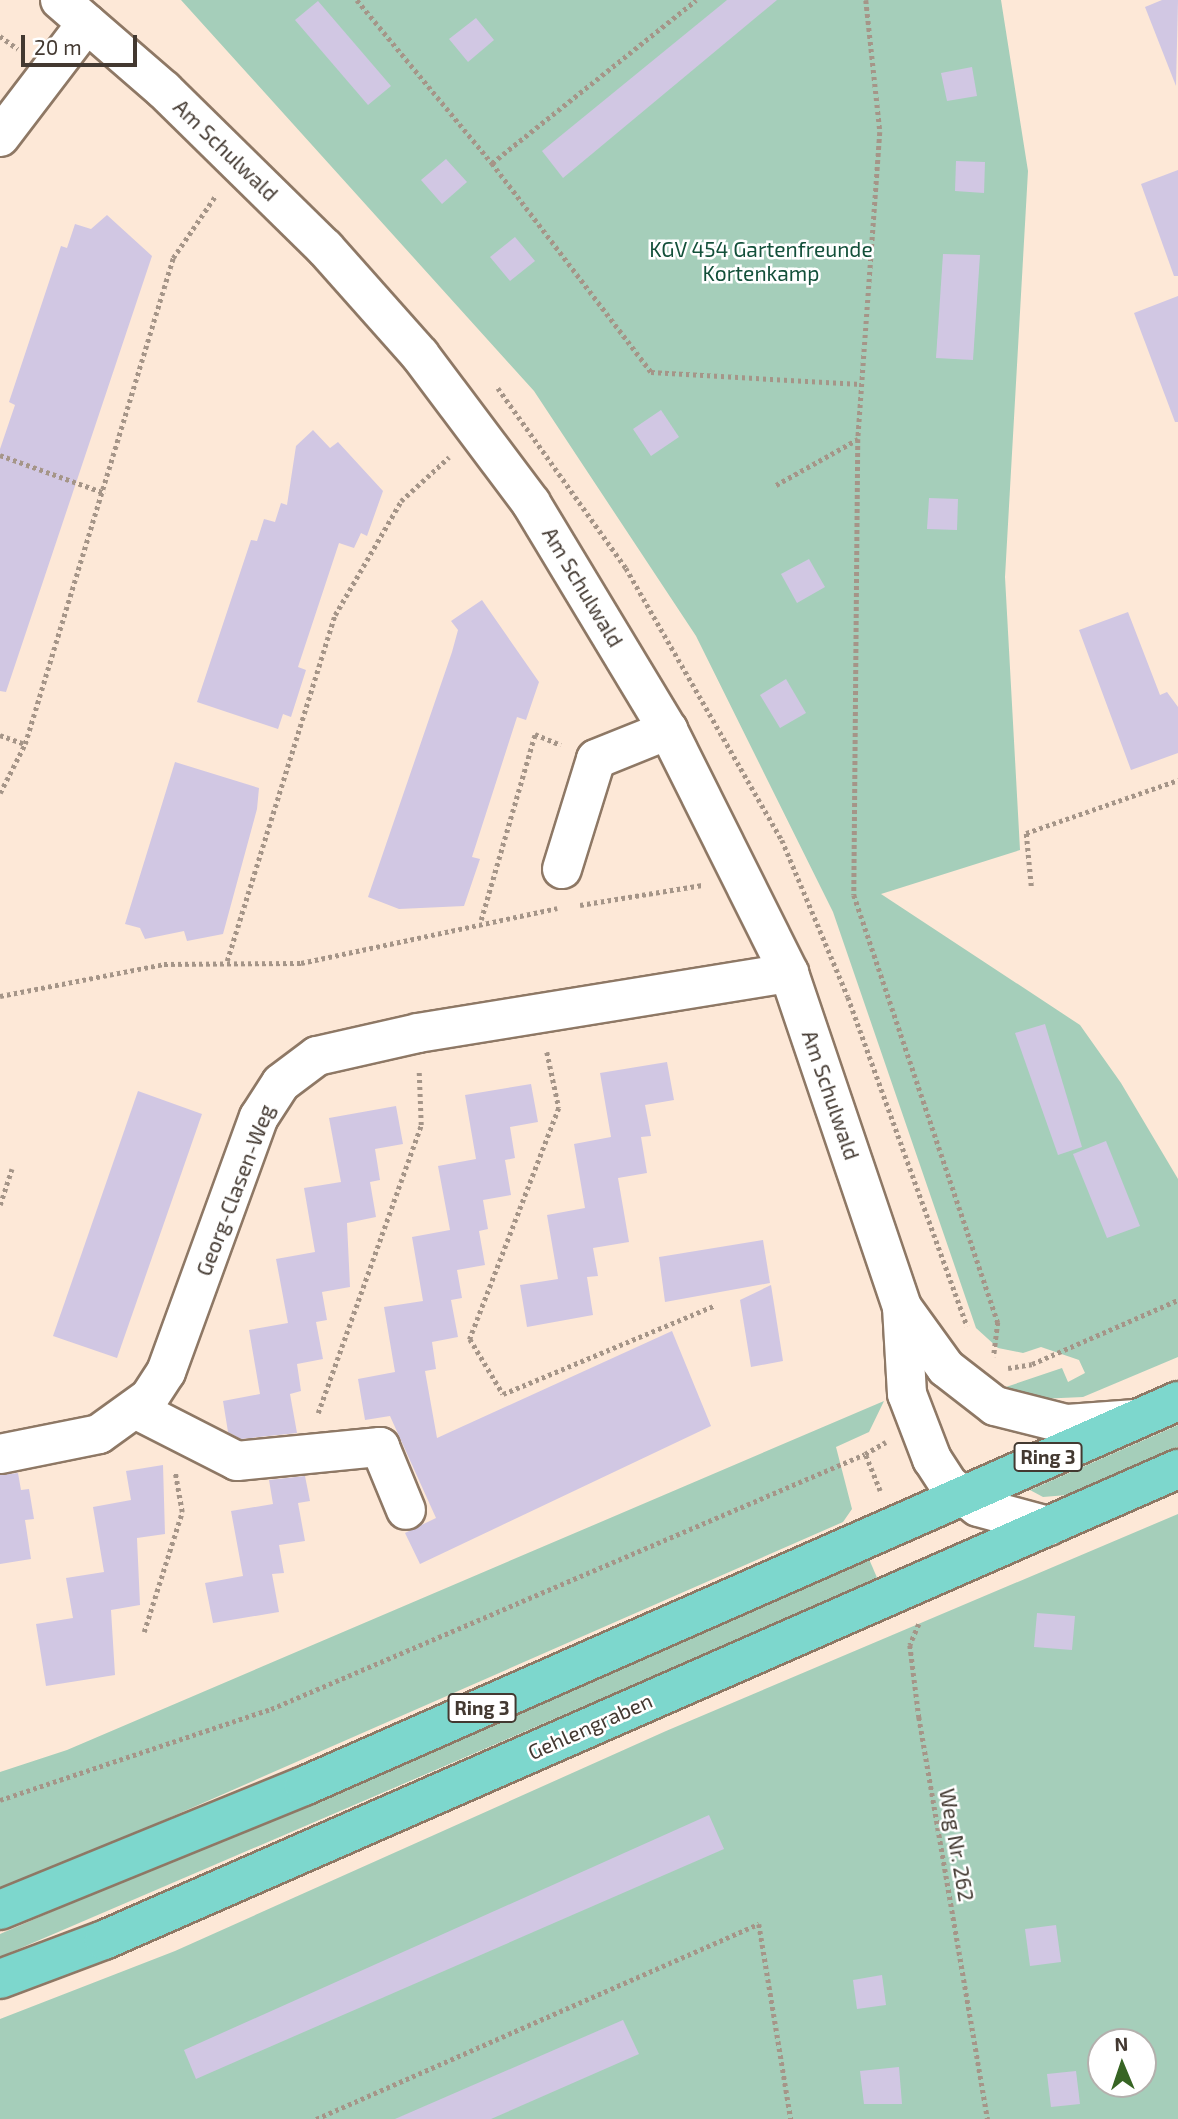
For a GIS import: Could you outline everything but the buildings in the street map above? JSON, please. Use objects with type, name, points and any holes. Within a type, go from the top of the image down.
[{"type":"main road","name":"Ring 3","points":[[0,1910],[304,1786],[1178,1401]]},
{"type":"main road","name":"Gehlengraben","points":[[0,1979],[104,1940],[917,1581],[1178,1469]]},
{"type":"street","points":[[0,136],[74,11]]},
{"type":"street","name":"Am Schulwald","points":[[74,11],[240,161],[373,300],[481,433],[587,589],[668,730],[746,878],[789,972],[902,1307],[907,1394],[936,1466],[959,1496],[1009,1520],[1048,1525]]},
{"type":"street","points":[[562,869],[596,758],[668,730]]},
{"type":"street","name":"Georg-Clasen-Weg","points":[[0,1454],[99,1434],[152,1419],[166,1371],[260,1117],[281,1083],[338,1048],[789,972]]},
{"type":"street","name":"Am Schulwald","points":[[902,1307],[946,1368],[995,1406],[1054,1422],[1136,1419]]},
{"type":"street","points":[[152,1419],[237,1461],[380,1447],[406,1510]]},
{"type":"path","points":[[357,0],[492,163],[651,372],[861,384]]},
{"type":"path","points":[[492,163],[696,0]]},
{"type":"path","points":[[866,0],[880,132],[858,439],[854,894],[998,1322],[993,1364],[1032,1364],[1178,1300]]},
{"type":"path","points":[[0,793],[24,744],[105,493],[173,258],[240,161]]},
{"type":"path","points":[[776,485],[858,439]]},
{"type":"path","points":[[0,454],[105,493]]},
{"type":"path","points":[[227,961],[335,615],[401,501],[434,468]]},
{"type":"path","points":[[481,920],[535,734],[596,758]]},
{"type":"path","points":[[0,735],[24,744]]},
{"type":"path","points":[[1031,886],[1026,833],[1178,780]]},
{"type":"path","points":[[0,996],[164,964],[227,961],[301,963],[481,920],[746,878]]},
{"type":"path","points":[[538,1013],[559,1108],[470,1339],[503,1394],[713,1306]]},
{"type":"path","points":[[314,1424],[421,1125],[418,1033]]},
{"type":"path","points":[[0,1205],[12,1169]]},
{"type":"path","points":[[144,1632],[182,1512],[152,1419]]},
{"type":"path","points":[[0,1800],[271,1709],[865,1454],[896,1437]]},
{"type":"path","points":[[865,1454],[882,1497]]},
{"type":"path","name":"Weg Nr. 262","points":[[917,1581],[928,1604],[910,1645],[988,2119]]},
{"type":"path","points":[[316,2119],[759,1924],[791,2119]]},
{"type":"green space","name":"KGV 454 Gartenfreunde Kortenkamp","points":[[181,0],[1001,0],[1028,171],[1005,577],[1020,850],[881,894],[1080,1025],[1121,1083],[1178,1179],[1178,1357],[1083,1397],[1039,1399],[1000,1389],[1062,1368],[1068,1382],[1085,1373],[1079,1360],[1041,1347],[1023,1353],[998,1348],[976,1328],[833,912],[696,636],[534,391]]},
{"type":"green space","points":[[884,1401],[869,1432],[836,1447],[852,1509],[843,1522],[0,1892],[0,1772],[67,1750]]},
{"type":"green space","points":[[1178,1425],[1178,1447],[1067,1495],[1043,1497],[1030,1490]]},
{"type":"green space","points":[[1178,1514],[1178,2119],[0,2119],[0,2019],[175,1951],[666,1731]]},
{"type":"green space","points":[[869,1559],[878,1580],[0,1957],[0,1934]]}]
